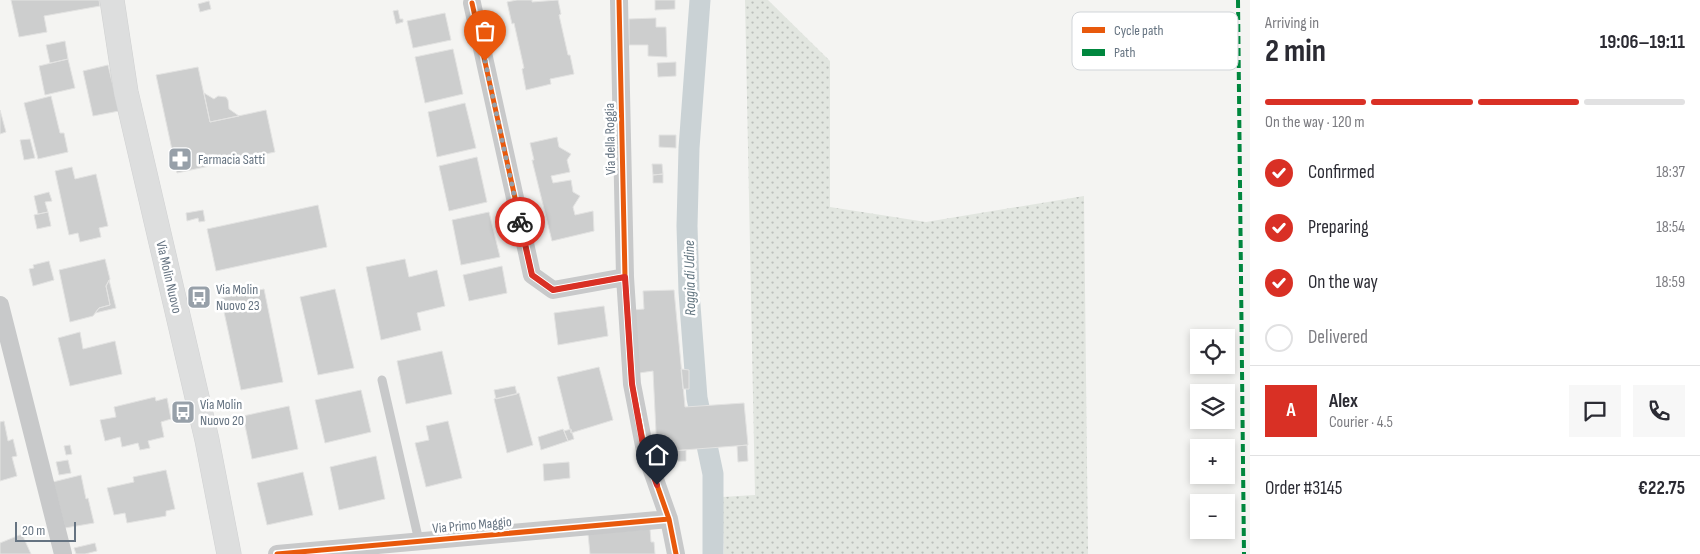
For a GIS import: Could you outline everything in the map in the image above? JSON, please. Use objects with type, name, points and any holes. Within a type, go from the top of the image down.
[{"type":"main road","name":"Via Molin Nuovo","points":[[112,0],[126,92],[207,440],[228,554]]},
{"type":"street","name":"Via della Roggia","points":[[619,0],[625,277],[632,384],[644,451],[669,519],[676,554]]},
{"type":"street","points":[[472,3],[532,275],[553,290],[625,277]]},
{"type":"street","points":[[0,305],[63,554]]},
{"type":"street","name":"Via Primo Maggio","points":[[277,554],[669,519]]},
{"type":"lane","points":[[382,380],[419,541]]},
{"type":"shaded area","points":[[745,0],[768,0],[830,61],[830,207],[926,222],[1084,196],[1088,554],[724,554],[722,497],[755,495]]},
{"type":"building","points":[[11,0],[99,0],[100,6],[44,16],[47,32],[19,37]]},
{"type":"building","points":[[532,0],[532,2],[558,0],[561,14],[559,15],[574,74],[550,79],[551,84],[526,90],[522,69],[524,68],[514,23],[512,24],[507,2]]},
{"type":"building","points":[[655,0],[675,0],[675,9],[655,10]]},
{"type":"building","points":[[209,1],[211,9],[200,12],[198,4]]},
{"type":"building","points":[[398,10],[400,19],[403,19],[403,22],[396,24],[393,11]]},
{"type":"building","points":[[445,13],[451,40],[413,48],[407,21]]},
{"type":"building","points":[[656,18],[656,27],[666,27],[667,57],[648,56],[648,45],[629,45],[629,19]]},
{"type":"building","points":[[65,41],[68,59],[50,63],[46,45]]},
{"type":"building","points":[[453,49],[463,94],[425,103],[415,57]]},
{"type":"building","points":[[68,59],[75,88],[45,95],[39,66]]},
{"type":"building","points":[[676,62],[676,76],[658,77],[657,63]]},
{"type":"building","points":[[108,65],[119,111],[93,116],[83,71]]},
{"type":"building","points":[[198,67],[210,122],[266,110],[275,152],[177,173],[156,75]]},
{"type":"building","points":[[204,93],[214,99],[218,96],[226,97],[229,109],[239,116],[210,122]]},
{"type":"building","points":[[51,96],[60,133],[64,133],[68,152],[38,159],[24,103]]},
{"type":"building","points":[[465,103],[476,148],[437,157],[428,112]]},
{"type":"building","points":[[0,110],[6,132],[0,134]]},
{"type":"building","points":[[659,135],[676,135],[676,148],[659,147]]},
{"type":"building","points":[[557,137],[559,147],[571,154],[567,160],[570,172],[551,176],[553,183],[571,180],[573,192],[580,196],[573,207],[575,215],[593,211],[594,231],[552,241],[532,160],[534,160],[530,143]]},
{"type":"building","points":[[30,139],[35,158],[24,160],[20,140]]},
{"type":"building","points":[[477,157],[487,202],[449,211],[439,166]]},
{"type":"building","points":[[652,164],[662,164],[663,174],[653,175]]},
{"type":"building","points":[[72,167],[75,179],[96,174],[108,226],[99,228],[101,237],[80,242],[78,233],[69,235],[55,171]]},
{"type":"building","points":[[663,174],[663,183],[653,183],[653,175]]},
{"type":"building","points":[[49,192],[52,201],[45,202],[48,212],[38,214],[34,196]]},
{"type":"building","points":[[318,205],[327,247],[216,271],[207,229]]},
{"type":"building","points":[[203,210],[205,221],[199,222],[198,218],[187,221],[186,213]]},
{"type":"building","points":[[48,212],[51,226],[37,229],[34,215]]},
{"type":"building","points":[[489,212],[500,257],[461,265],[452,220]]},
{"type":"building","points":[[105,259],[110,279],[106,286],[110,305],[99,308],[93,316],[70,322],[59,270]]},
{"type":"building","points":[[405,259],[409,277],[437,270],[445,306],[417,313],[421,330],[381,340],[366,267]]},
{"type":"building","points":[[49,261],[54,280],[33,286],[29,269],[34,268],[33,265]]},
{"type":"building","points":[[502,266],[507,293],[469,301],[463,275]]},
{"type":"building","points":[[109,280],[116,308],[95,313],[99,308],[110,305],[106,286]]},
{"type":"building","points":[[264,289],[283,382],[241,390],[221,298]]},
{"type":"building","points":[[335,289],[354,368],[318,375],[300,297]]},
{"type":"building","points":[[674,290],[685,407],[744,403],[748,445],[657,452],[653,371],[639,373],[633,310],[644,309],[643,291]]},
{"type":"building","points":[[604,306],[608,336],[558,345],[554,313]]},
{"type":"building","points":[[80,332],[83,349],[115,341],[122,374],[70,386],[58,338]]},
{"type":"building","points":[[442,351],[452,394],[406,404],[397,361]]},
{"type":"building","points":[[599,367],[613,420],[571,433],[557,377]]},
{"type":"building","points":[[681,369],[689,370],[689,389],[683,389]]},
{"type":"building","points":[[515,386],[517,394],[496,399],[494,390]]},
{"type":"building","points":[[361,390],[371,432],[325,443],[315,400]]},
{"type":"building","points":[[519,393],[533,445],[507,453],[494,399]]},
{"type":"building","points":[[155,397],[156,401],[167,398],[171,419],[161,422],[164,437],[148,441],[150,448],[140,450],[138,443],[122,447],[120,437],[105,441],[100,420],[116,417],[114,407]]},
{"type":"building","points":[[289,406],[298,449],[252,459],[243,416]]},
{"type":"building","points":[[4,421],[8,441],[13,439],[17,456],[12,457],[17,476],[0,481],[0,422]]},
{"type":"building","points":[[448,421],[462,478],[426,487],[415,443],[429,440],[426,426]]},
{"type":"building","points":[[563,429],[568,441],[541,450],[538,437]]},
{"type":"building","points":[[571,429],[574,439],[568,441],[564,431]]},
{"type":"building","points":[[70,445],[72,454],[66,455],[64,446]]},
{"type":"building","points":[[747,445],[748,461],[738,462],[737,446]]},
{"type":"building","points":[[686,450],[686,461],[657,462],[657,452]]},
{"type":"building","points":[[376,456],[385,499],[339,510],[330,467]]},
{"type":"building","points":[[68,460],[71,473],[59,475],[56,462]]},
{"type":"building","points":[[569,462],[570,478],[544,481],[543,464]]},
{"type":"building","points":[[166,470],[175,509],[166,511],[166,516],[127,523],[125,513],[114,515],[107,488],[134,482],[133,477]]},
{"type":"building","points":[[303,472],[313,515],[267,525],[257,483]]},
{"type":"building","points":[[81,475],[94,523],[65,528],[53,482]]},
{"type":"building","points":[[650,529],[651,542],[654,542],[655,554],[590,554],[588,534]]},
{"type":"building","points":[[22,534],[31,554],[0,554],[0,543]]},
{"type":"building","points":[[95,543],[97,551],[76,554],[74,548]]},
{"type":"waterway","name":"Roggia di Udine","points":[[700,0],[689,148],[687,226],[689,292],[697,398],[713,474],[713,554]]},
{"type":"marked path","points":[[1238,0],[1244,554]]},
{"type":"cycle path","points":[[619,0],[625,277],[632,384],[645,451],[669,519],[676,554]]},
{"type":"cycle path","points":[[472,3],[532,275],[553,290],[625,277]]},
{"type":"cycle path","points":[[277,554],[669,519]]},
{"type":"way so far","points":[[485,61],[520,222]]},
{"type":"place","name":"Farmacia Satti","points":[[180,159]]},
{"type":"place","name":"Via Molin Nuovo 23","points":[[199,297]]},
{"type":"place","name":"Via Molin Nuovo 20","points":[[183,412]]},
{"type":"route","points":[[520,222],[532,275],[553,290],[625,277],[632,384],[644,451],[657,485]]}]
